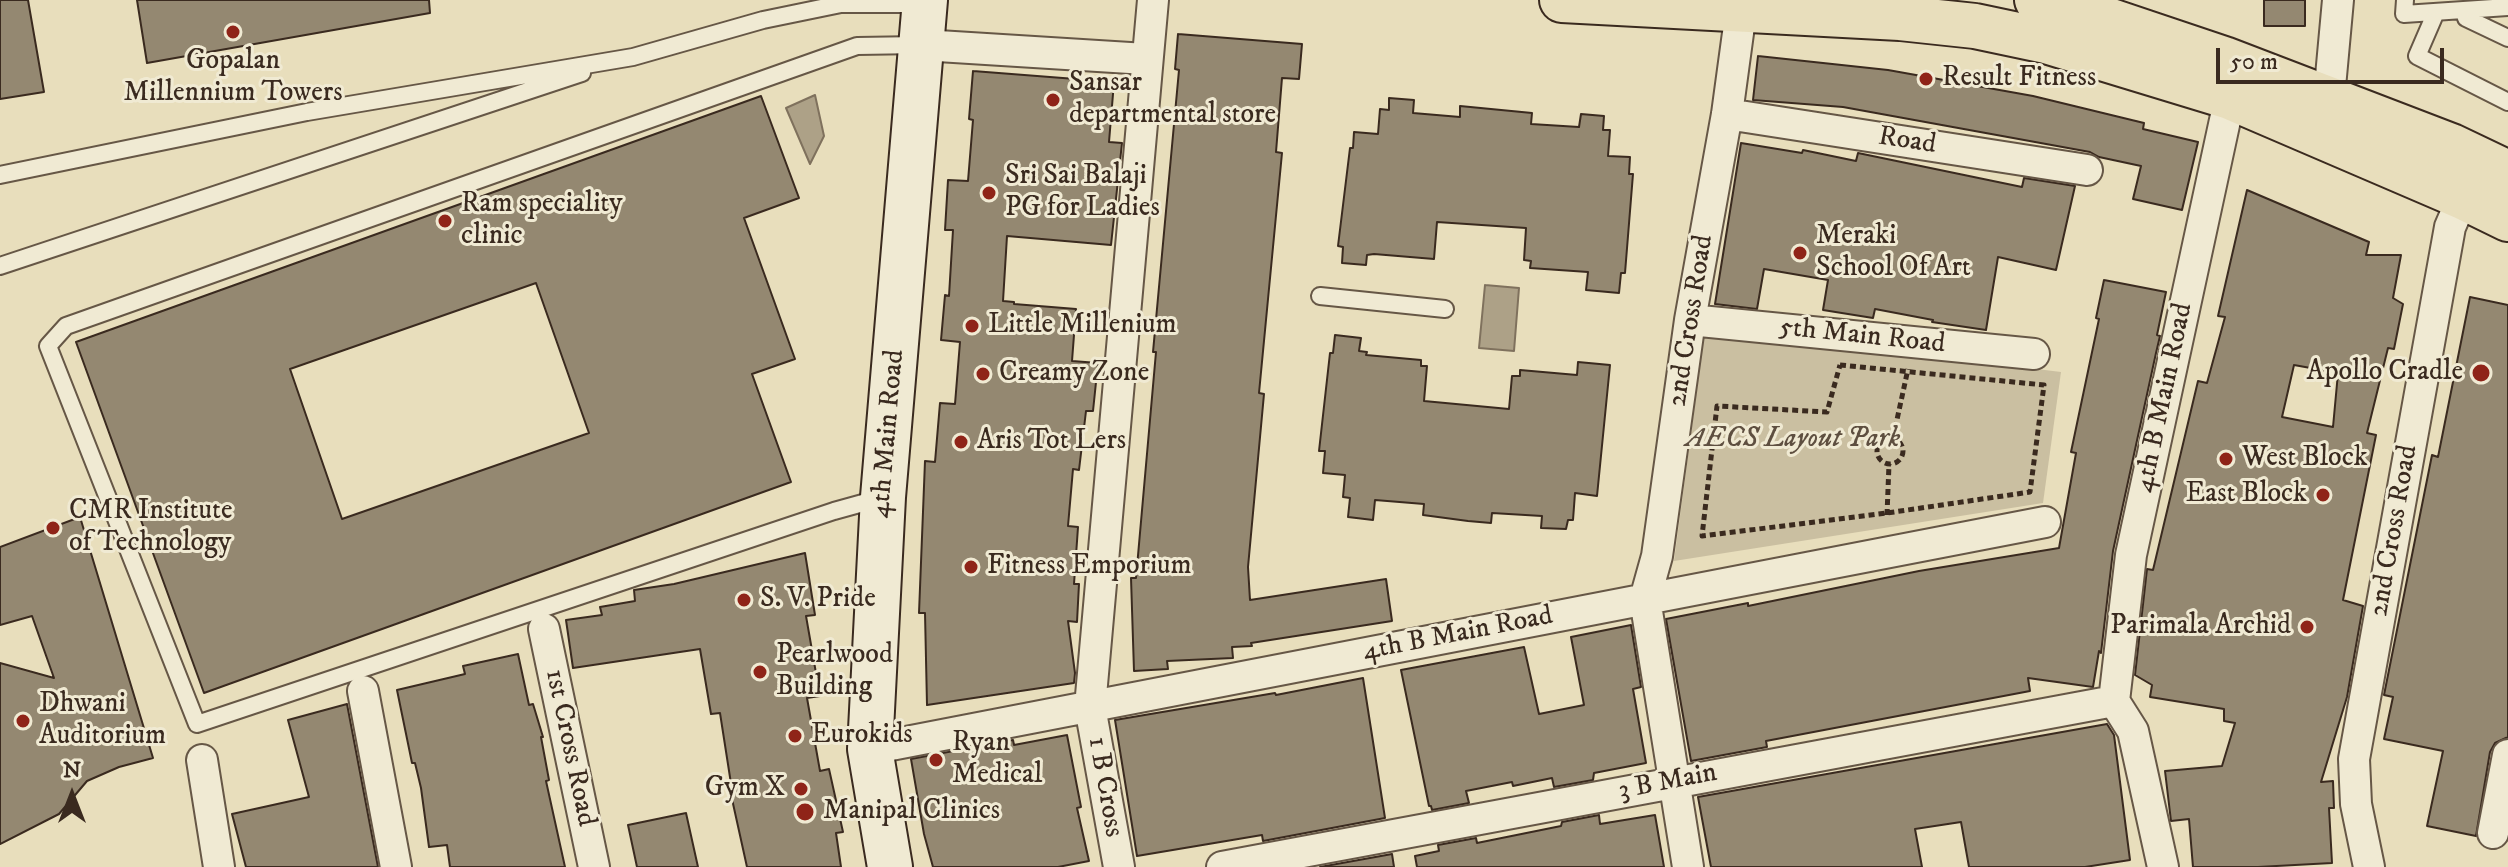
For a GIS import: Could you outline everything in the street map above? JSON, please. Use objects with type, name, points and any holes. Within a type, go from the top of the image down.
[{"type":"main road","points":[[1562,0],[1900,18],[1975,26],[2049,17],[2329,98],[2451,146],[2508,173]]},
{"type":"main road","points":[[2049,17],[2508,219]]},
{"type":"street","points":[[1090,707],[1153,0]]},
{"type":"street","points":[[2329,98],[2338,0]]},
{"type":"street","name":"2nd Cross Road","points":[[1688,867],[1645,599],[1657,556],[1690,320],[1727,114],[1741,11]]},
{"type":"street","points":[[924,16],[1146,59]]},
{"type":"street","name":"4th Main Road","points":[[890,867],[870,749],[883,497],[924,16]]},
{"type":"street","name":"4th B Main Road","points":[[2114,701],[2131,555],[2230,97]]},
{"type":"street","name":"Road","points":[[1727,114],[2087,170]]},
{"type":"street","name":"2nd Cross Road","points":[[2369,867],[2356,804],[2354,759],[2450,227],[2463,197]]},
{"type":"street","name":"5th Main Road","points":[[1690,320],[2034,354]]},
{"type":"street","name":"4th B Main Road","points":[[870,749],[2045,522]]},
{"type":"street","name":"1st Cross Road","points":[[544,629],[594,867]]},
{"type":"street","points":[[363,691],[396,867]]},
{"type":"street","points":[[2114,701],[2133,731],[2163,867]]},
{"type":"street","name":"3 B Main","points":[[1222,867],[2114,701]]},
{"type":"street","name":"1 B Cross","points":[[1090,707],[1119,867]]},
{"type":"street","points":[[2493,833],[2508,755]]},
{"type":"street","points":[[202,760],[219,867]]},
{"type":"lane","points":[[2405,0],[2404,14],[2508,7]]},
{"type":"lane","points":[[0,266],[633,57],[763,20],[841,4],[924,16]]},
{"type":"lane","points":[[2464,10],[2466,18],[2508,38]]},
{"type":"lane","points":[[2436,12],[2417,56],[2508,102]]},
{"type":"lane","points":[[883,497],[197,724],[48,346],[66,326],[857,46],[924,16]]},
{"type":"lane","points":[[0,175],[307,112],[633,57]]},
{"type":"lane","points":[[1320,296],[1445,309]]},
{"type":"path","points":[[1893,438],[1913,341]]},
{"type":"path","points":[[1840,365],[2044,385],[2030,492],[1887,513],[1702,536],[1717,406],[1827,412],[1840,365]]},
{"type":"path","points":[[1893,438],[1901,443],[1903,455],[1898,462],[1889,464],[1879,459],[1877,447],[1885,439],[1893,438]]},
{"type":"path","points":[[1887,513],[1889,464]]},
{"type":"green space","name":"AECS Layout Park","points":[[1705,328],[2061,372],[2043,503],[1674,561]]},
{"type":"shaded area","points":[[815,95],[824,136],[810,164],[786,108]]},
{"type":"shaded area","points":[[1485,285],[1519,288],[1514,351],[1479,348]]},
{"type":"building","points":[[0,0],[28,0],[44,92],[0,99]]},
{"type":"building","name":"Gopalan Millennium Towers","points":[[137,0],[429,0],[430,13],[147,63]]},
{"type":"building","points":[[2264,0],[2305,0],[2305,26],[2264,26]]},
{"type":"building","points":[[1178,34],[1302,44],[1299,79],[1282,78],[1276,152],[1282,153],[1259,393],[1264,394],[1248,567],[1250,600],[1386,579],[1392,621],[1232,647],[1233,658],[1167,661],[1168,669],[1134,671],[1131,578],[1136,578],[1156,352],[1153,352],[1179,70],[1175,69]]},
{"type":"building","points":[[1758,56],[1888,70],[2033,96],[2144,123],[2143,129],[2198,142],[2182,210],[2133,199],[2141,166],[2099,157],[2090,152],[1843,107],[1753,100]]},
{"type":"building","points":[[973,71],[1114,82],[1109,142],[1122,143],[1111,245],[1007,236],[1003,301],[1076,309],[1072,361],[1098,363],[1093,411],[1086,411],[1079,470],[1073,469],[1068,526],[1078,527],[1074,584],[1079,584],[1077,622],[1068,621],[1074,683],[927,705],[925,613],[919,613],[925,461],[935,462],[940,403],[955,404],[960,342],[941,340],[945,295],[949,296],[953,230],[945,230],[948,180],[968,181]]},
{"type":"building","points":[[761,96],[799,198],[744,218],[795,359],[752,374],[791,482],[204,693],[76,342]],"holes":[[[536,283],[589,433],[342,519],[290,369]]]},
{"type":"building","points":[[1389,98],[1414,100],[1413,113],[1460,117],[1460,106],[1532,113],[1531,124],[1579,127],[1581,114],[1604,116],[1603,130],[1610,130],[1608,156],[1630,157],[1629,174],[1633,174],[1625,273],[1621,273],[1619,293],[1586,290],[1588,272],[1530,268],[1531,261],[1524,260],[1526,228],[1437,222],[1434,259],[1374,254],[1367,255],[1366,265],[1342,263],[1343,247],[1338,246],[1354,132],[1378,134],[1380,109],[1389,110]]},
{"type":"building","points":[[1741,143],[1802,153],[1803,150],[1856,161],[1858,153],[2022,187],[2024,178],[2075,186],[2056,270],[1998,257],[1986,330],[1875,309],[1873,318],[1823,310],[1828,280],[1764,269],[1757,309],[1715,304]]},
{"type":"building","points":[[2247,190],[2369,242],[2366,255],[2401,255],[2393,298],[2403,304],[2394,349],[2388,348],[2367,433],[2376,435],[2343,600],[2363,606],[2347,697],[2321,782],[2333,781],[2334,808],[2329,808],[2332,863],[2193,867],[2189,819],[2171,821],[2165,771],[2222,766],[2235,723],[2224,721],[2224,709],[2150,697],[2152,685],[2135,675],[2147,569],[2153,570],[2198,381],[2207,383],[2225,317],[2218,316]],"holes":[[[2294,365],[2338,373],[2333,427],[2282,417]]]},
{"type":"building","points":[[2104,280],[2166,292],[2157,335],[2160,336],[2113,551],[2101,653],[2099,651],[2093,687],[2028,678],[2030,691],[1766,741],[1767,747],[1691,761],[1666,619],[2059,548],[2076,453],[2071,452],[2099,319],[2096,318]]},
{"type":"building","points":[[2470,297],[2508,305],[2508,737],[2495,743],[2490,752],[2476,836],[2427,826],[2443,751],[2384,739],[2393,697],[2384,695],[2432,455],[2438,457]]},
{"type":"building","points":[[1335,335],[1361,338],[1359,351],[1367,352],[1366,355],[1421,360],[1421,366],[1427,366],[1424,401],[1509,409],[1512,376],[1520,376],[1520,370],[1577,375],[1578,362],[1610,365],[1597,496],[1575,493],[1573,520],[1568,520],[1566,529],[1541,528],[1542,516],[1492,513],[1491,523],[1468,521],[1423,515],[1424,504],[1375,500],[1373,520],[1348,517],[1350,498],[1343,497],[1345,475],[1323,473],[1325,451],[1319,451],[1330,353],[1333,353]]},
{"type":"building","points":[[80,517],[153,758],[119,767],[87,781],[59,814],[0,844],[0,663],[54,678],[32,616],[0,625],[0,547]]},
{"type":"building","points":[[805,553],[815,615],[806,616],[820,696],[807,698],[820,771],[829,769],[843,832],[836,833],[841,867],[747,867],[730,790],[720,713],[711,714],[700,649],[573,668],[566,620],[602,615],[600,607],[635,601],[634,590],[674,584]]},
{"type":"building","points":[[1631,625],[1641,687],[1633,689],[1646,763],[1594,773],[1593,780],[1554,787],[1552,778],[1466,791],[1469,803],[1432,810],[1401,670],[1524,647],[1539,714],[1584,705],[1571,637]]},
{"type":"building","points":[[518,654],[529,705],[533,704],[543,737],[549,780],[546,781],[565,867],[450,867],[447,845],[429,847],[421,788],[415,763],[412,763],[397,690],[465,674],[463,666]]},
{"type":"building","points":[[1363,678],[1385,818],[1263,841],[1262,835],[1137,856],[1115,720]]},
{"type":"building","points":[[347,704],[378,867],[246,867],[232,814],[309,797],[288,720]]},
{"type":"building","points":[[2107,724],[2114,735],[2130,860],[2085,867],[1969,867],[1961,822],[1915,829],[1922,867],[1711,867],[1698,797]]},
{"type":"building","points":[[1067,735],[1081,807],[1077,808],[1089,861],[1058,867],[933,867],[911,759],[1013,740],[1014,745]]},
{"type":"building","points":[[686,813],[698,867],[637,867],[628,825]]},
{"type":"building","points":[[1599,815],[1600,824],[1655,815],[1664,867],[1417,867],[1415,856],[1439,851],[1438,845],[1476,838],[1477,843]]},
{"type":"building","points":[[1392,854],[1394,867],[1320,867]]},
{"type":"place","name":"Gopalan Millennium Towers","points":[[233,32]]},
{"type":"place","name":"Result Fitness","points":[[1926,79]]},
{"type":"place","name":"Sansar departmental store","points":[[1053,100]]},
{"type":"place","name":"Sri Sai Balaji PG for Ladies","points":[[989,193]]},
{"type":"place","name":"Ram speciality clinic","points":[[445,221]]},
{"type":"place","name":"Meraki School Of Art","points":[[1800,253]]},
{"type":"place","name":"Little Millenium","points":[[972,326]]},
{"type":"place","name":"Apollo Cradle","points":[[2481,373]]},
{"type":"place","name":"Creamy Zone","points":[[983,374]]},
{"type":"place","name":"Aris Tot Lers","points":[[961,442]]},
{"type":"place","name":"West Block","points":[[2226,459]]},
{"type":"place","name":"East Block","points":[[2323,495]]},
{"type":"place","name":"CMR Institute of Technology","points":[[53,528]]},
{"type":"place","name":"Fitness Emporium","points":[[971,567]]},
{"type":"place","name":"S. V. Pride","points":[[744,600]]},
{"type":"place","name":"Parimala Archid","points":[[2307,627]]},
{"type":"place","name":"Pearlwood Building","points":[[760,672]]},
{"type":"place","name":"Dhwani Auditorium","points":[[23,721]]},
{"type":"place","name":"Eurokids","points":[[795,736]]},
{"type":"place","name":"Ryan Medical","points":[[936,760]]},
{"type":"place","name":"Gym X","points":[[801,789]]},
{"type":"place","name":"Manipal Clinics","points":[[805,812]]}]
